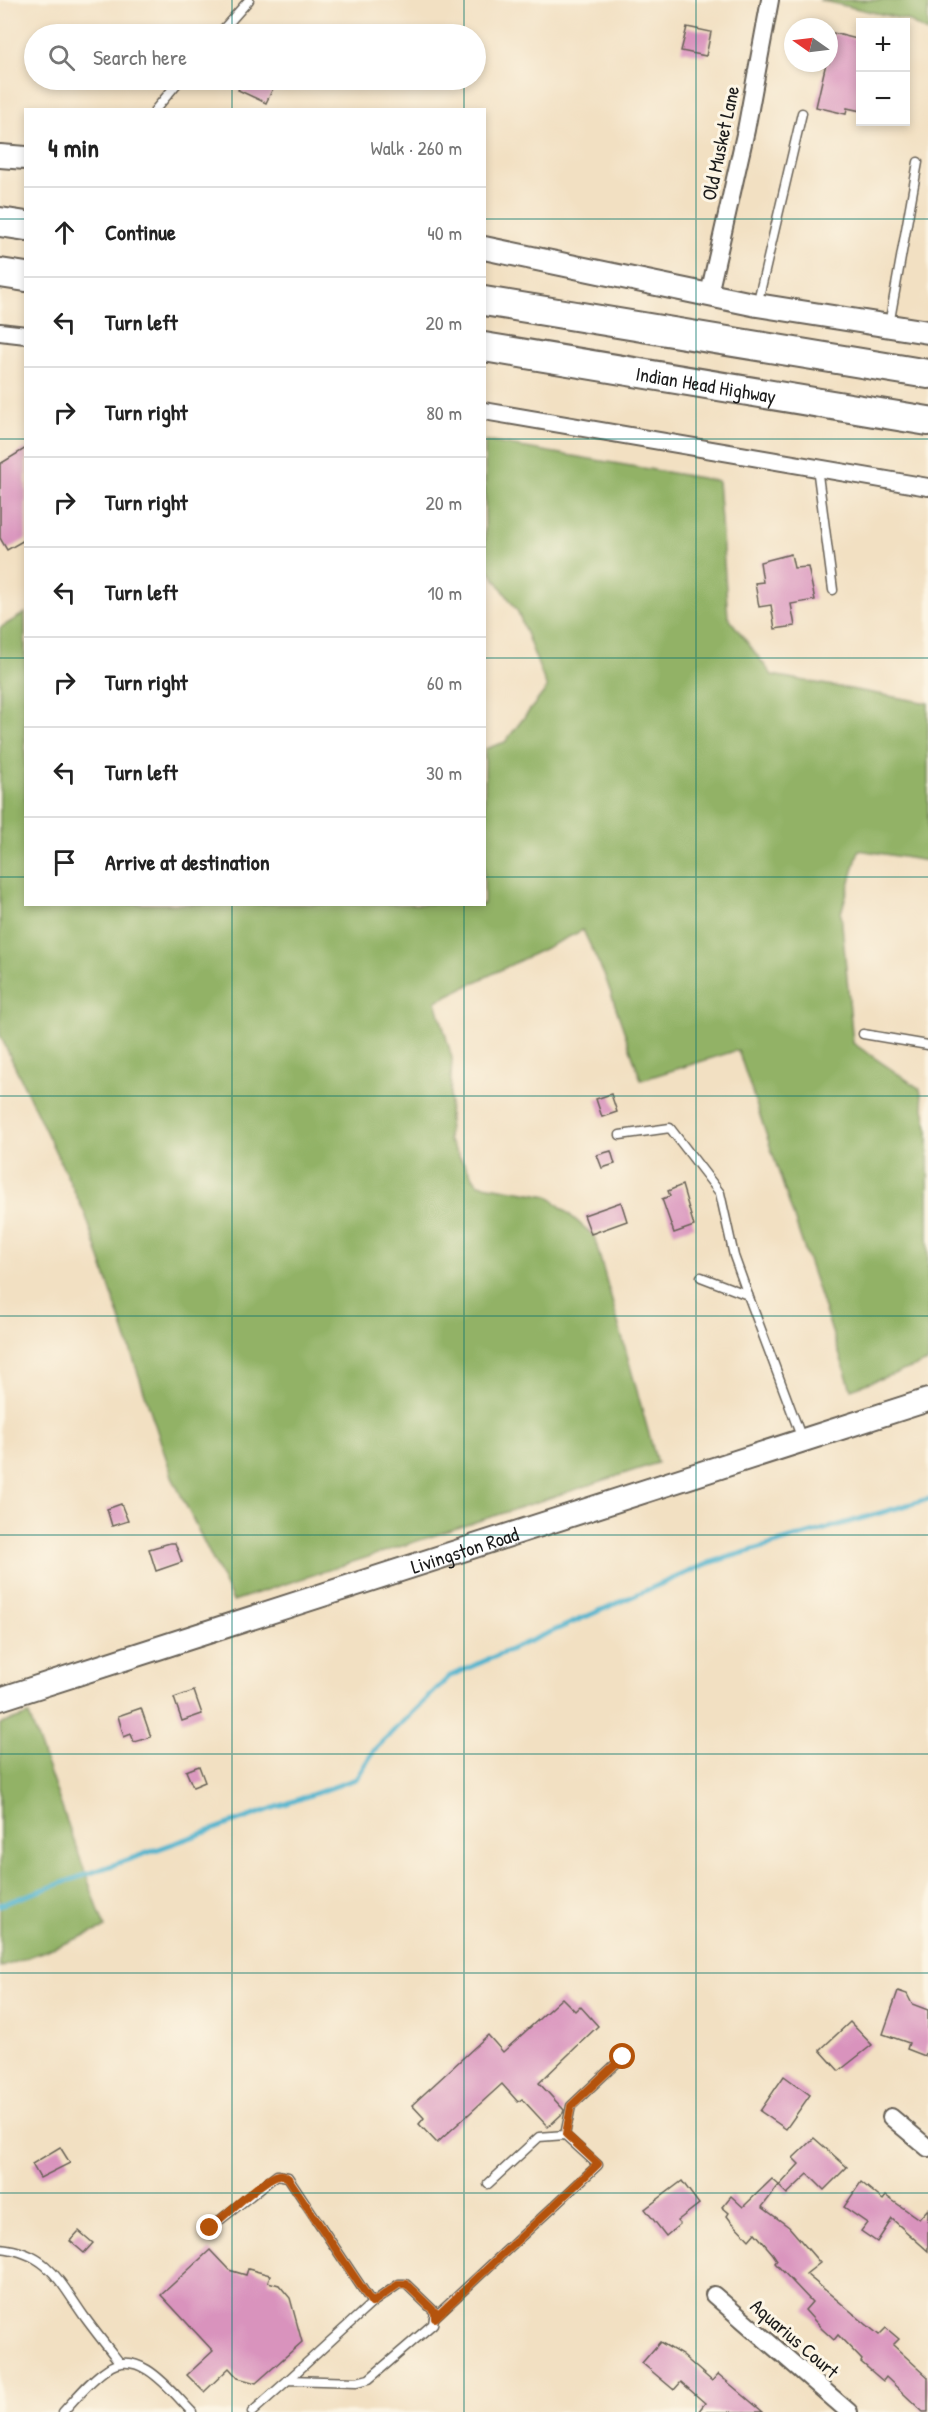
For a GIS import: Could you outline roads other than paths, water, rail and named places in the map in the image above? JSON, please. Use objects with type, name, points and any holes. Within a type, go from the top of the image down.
[{"type":"highway","points":[[0,222],[24,226]]},
{"type":"highway","points":[[0,273],[24,277]]},
{"type":"highway","points":[[486,301],[928,374]]},
{"type":"highway","name":"Indian Head Highway","points":[[486,347],[928,421]]},
{"type":"main road","points":[[0,156],[24,158]]},
{"type":"main road","points":[[486,248],[757,305],[928,332]]},
{"type":"main road","name":"Livingston Road","points":[[0,1699],[928,1400]]},
{"type":"street","name":"Old Musket Lane","points":[[709,294],[746,130],[770,0]]},
{"type":"street","points":[[0,332],[24,335]]},
{"type":"street","points":[[486,411],[928,487]]},
{"type":"street","points":[[891,2117],[928,2148]]},
{"type":"street","name":"Aquarius Court","points":[[714,2295],[849,2412]]},
{"type":"lane","points":[[228,24],[249,0]]},
{"type":"lane","points":[[156,108],[171,90]]},
{"type":"lane","points":[[757,305],[802,113]]},
{"type":"lane","points":[[889,326],[918,162]]},
{"type":"lane","points":[[817,467],[833,590]]},
{"type":"lane","points":[[862,1034],[928,1045]]},
{"type":"lane","points":[[620,1135],[670,1128],[720,1193],[734,1256],[802,1439]]},
{"type":"lane","points":[[701,1277],[748,1295]]},
{"type":"lane","points":[[566,2134],[571,2106],[623,2057]]},
{"type":"lane","points":[[435,2318],[598,2164],[566,2134],[539,2137],[488,2184]]},
{"type":"lane","points":[[210,2228],[257,2188],[278,2175],[284,2175],[372,2303]]},
{"type":"lane","points":[[0,2248],[30,2256],[62,2280],[85,2318],[120,2363]]},
{"type":"lane","points":[[252,2412],[372,2303],[399,2284],[406,2284],[435,2312],[434,2324],[369,2379],[357,2382],[288,2380]]},
{"type":"lane","points":[[63,2412],[107,2368],[120,2363],[139,2365],[154,2374],[192,2412]]},
{"type":"waterway","points":[[0,1905],[356,1779],[375,1749],[450,1676],[709,1563],[928,1499]]}]
